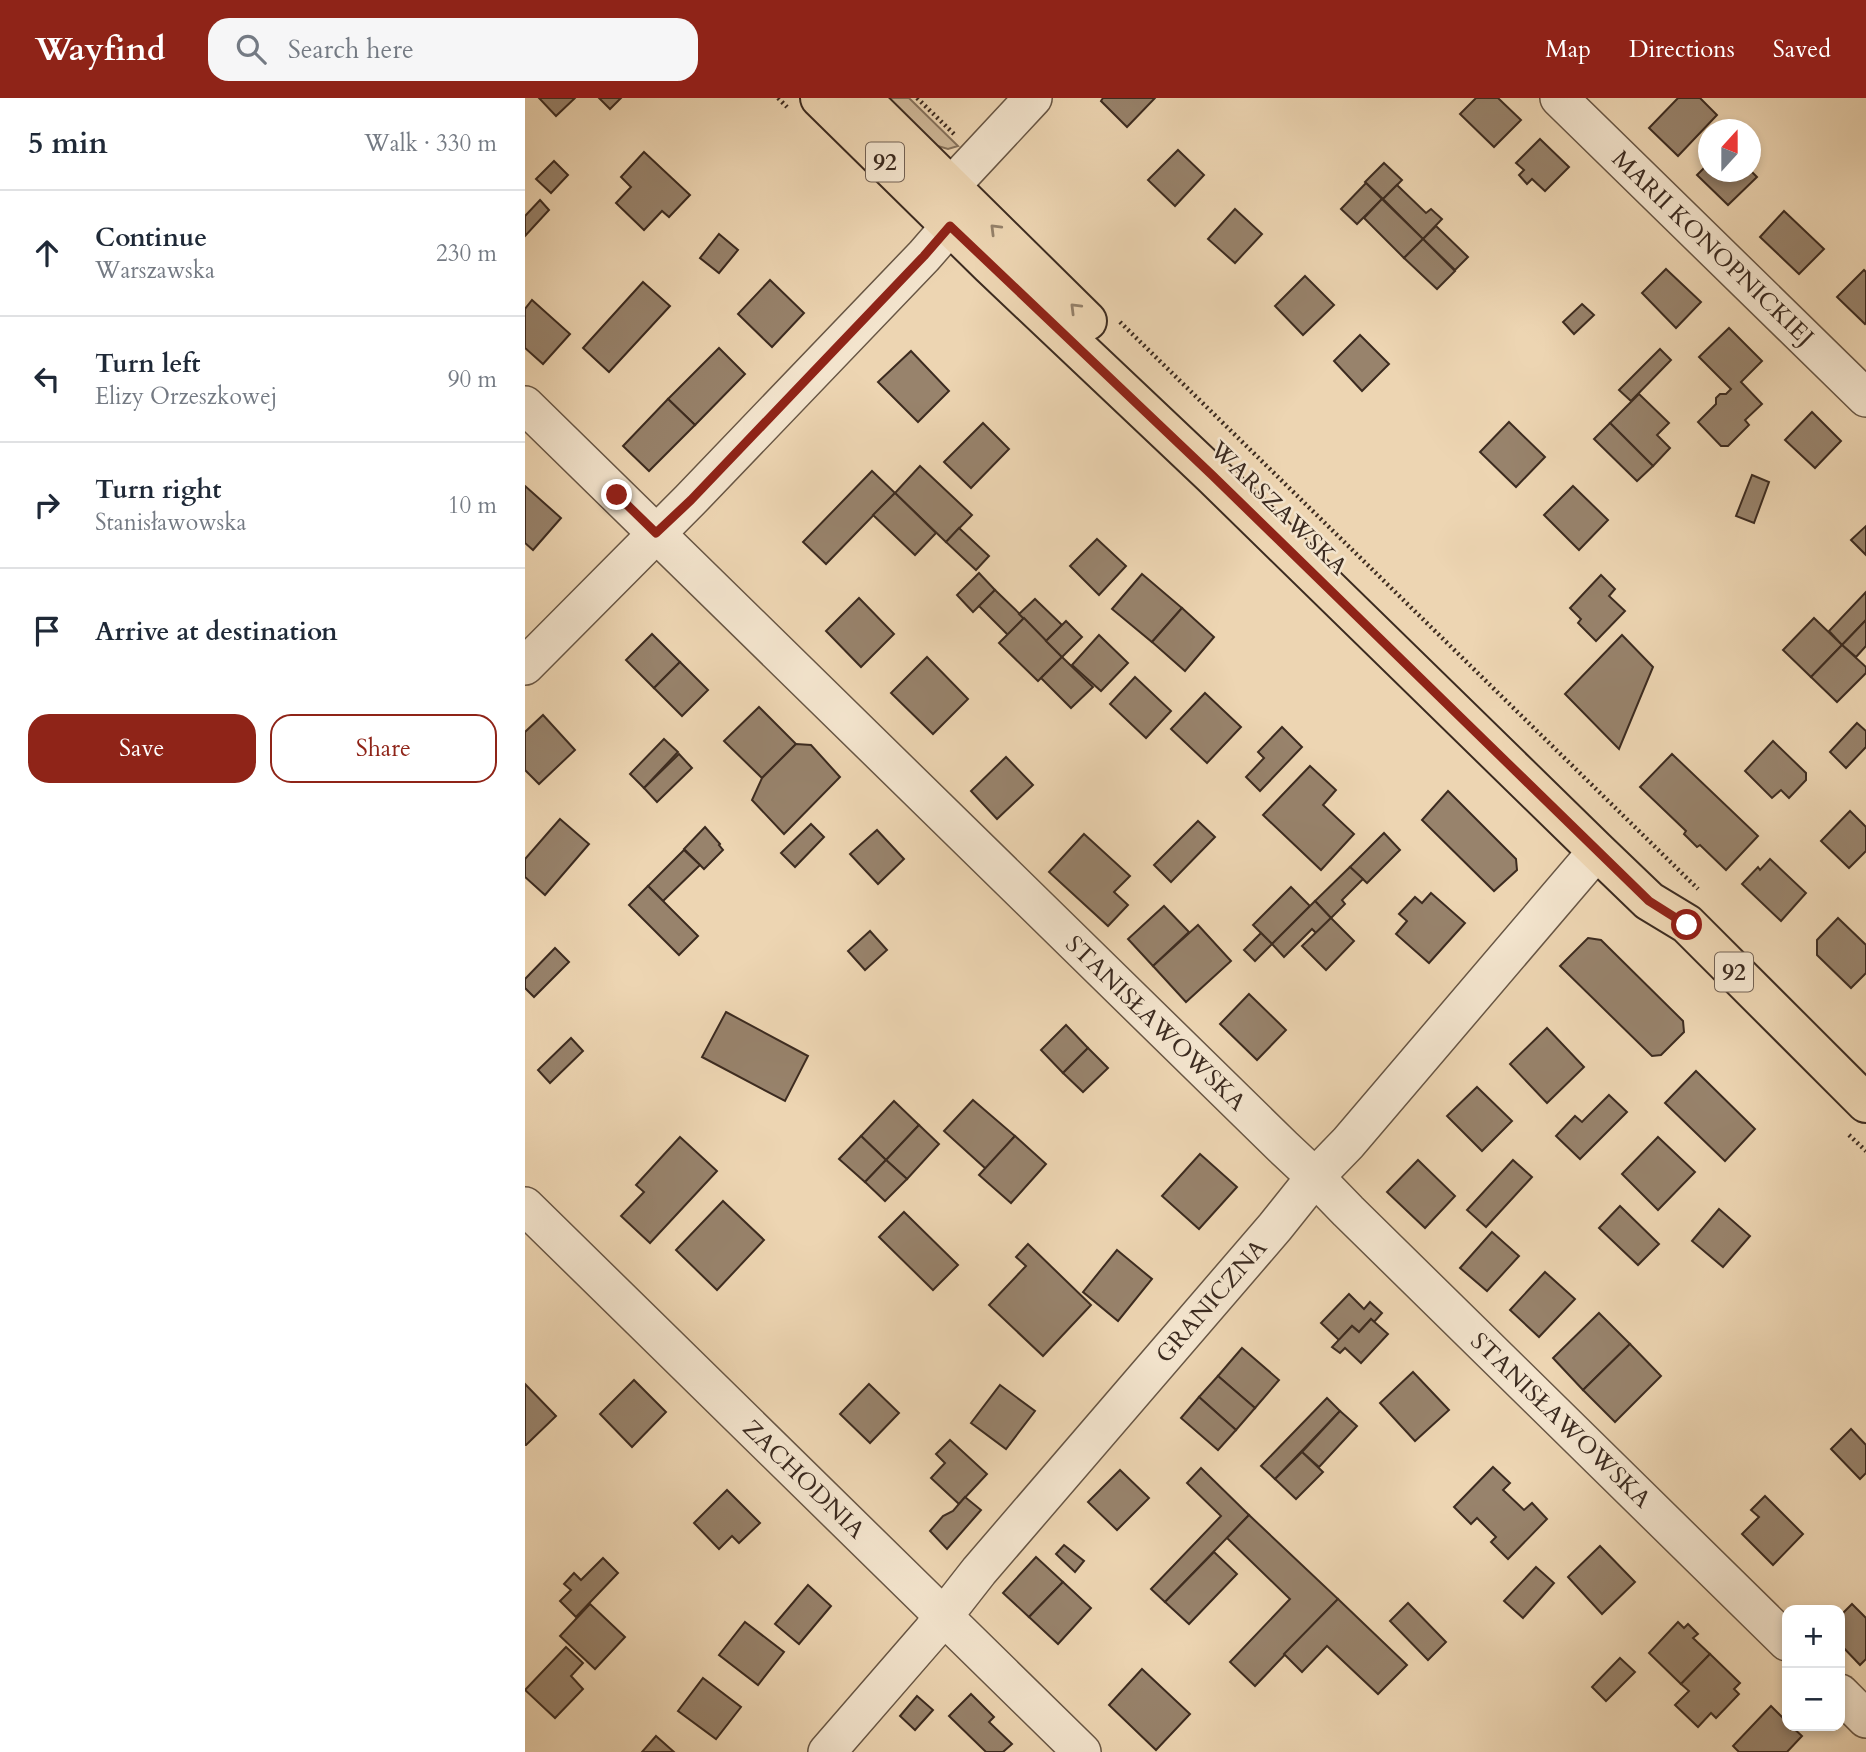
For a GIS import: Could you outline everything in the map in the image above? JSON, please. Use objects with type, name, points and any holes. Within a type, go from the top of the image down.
[{"type":"main road","name":"WARSZAWSKA","points":[[820,98],[1649,901],[1695,908]]},
{"type":"main road","name":"WARSZAWSKA","points":[[861,98],[1665,884],[1695,908],[1866,1103]]},
{"type":"main road","points":[[940,175],[950,226]]},
{"type":"street","points":[[940,175],[1033,98]]},
{"type":"street","name":"MARII KONOPNICKIEJ","points":[[1559,98],[1866,398]]},
{"type":"street","points":[[525,666],[691,500],[950,226]]},
{"type":"street","name":"STANISŁAWOWSKA","points":[[525,405],[1782,1637]]},
{"type":"street","name":"GRANICZNA","points":[[827,1752],[1266,1238],[1315,1177],[1366,1122],[1597,851]]},
{"type":"street","name":"ZACHODNIA","points":[[525,1206],[1082,1752]]},
{"type":"street","points":[[1845,1698],[1866,1719]]},
{"type":"path","points":[[917,98],[962,142]]},
{"type":"path","points":[[1114,316],[1695,908]]},
{"type":"shaded area","points":[[883,98],[909,98],[958,146],[948,149],[931,144]]},
{"type":"building","points":[[539,98],[575,98],[556,116]]},
{"type":"building","points":[[599,98],[621,98],[610,109]]},
{"type":"building","points":[[1103,98],[1155,98],[1127,127],[1101,101]]},
{"type":"building","points":[[1476,98],[1498,98],[1521,120],[1494,147],[1460,114]]},
{"type":"building","points":[[1678,98],[1700,98],[1717,115],[1713,119],[1698,119],[1698,135],[1678,156],[1649,128]]},
{"type":"building","points":[[1540,139],[1569,167],[1545,191],[1532,179],[1527,184],[1519,175],[1524,170],[1516,163]]},
{"type":"building","points":[[1178,150],[1204,175],[1175,206],[1148,180]]},
{"type":"building","points":[[644,152],[690,195],[669,217],[662,211],[644,230],[616,203],[631,187],[621,177]]},
{"type":"building","points":[[554,161],[568,175],[551,193],[536,179]]},
{"type":"building","points":[[1384,163],[1402,180],[1383,199],[1365,182]]},
{"type":"building","points":[[1704,182],[1752,182],[1728,205]]},
{"type":"building","points":[[1366,183],[1382,199],[1357,224],[1341,209]]},
{"type":"building","points":[[1397,185],[1426,213],[1431,209],[1442,219],[1423,239],[1383,199]]},
{"type":"building","points":[[1382,199],[1423,239],[1404,258],[1364,218]]},
{"type":"building","points":[[540,200],[549,210],[525,236],[525,216]]},
{"type":"building","points":[[1235,209],[1262,234],[1235,263],[1208,239]]},
{"type":"building","points":[[1784,211],[1824,249],[1799,274],[1760,237]]},
{"type":"building","points":[[1436,226],[1468,257],[1455,270],[1423,239]]},
{"type":"building","points":[[719,234],[738,250],[719,273],[700,258]]},
{"type":"building","points":[[1423,239],[1455,271],[1437,289],[1404,258]]},
{"type":"building","points":[[1666,269],[1701,302],[1676,328],[1642,293]]},
{"type":"building","points":[[1864,270],[1866,272],[1865,324],[1837,297]]},
{"type":"building","points":[[1305,276],[1334,305],[1303,335],[1275,306]]},
{"type":"building","points":[[770,280],[804,313],[772,347],[738,314]]},
{"type":"building","points":[[643,282],[670,306],[609,372],[583,348]]},
{"type":"building","points":[[532,300],[570,334],[543,364],[525,348],[525,309]]},
{"type":"building","points":[[1582,304],[1594,315],[1574,334],[1563,322]]},
{"type":"building","points":[[1729,328],[1762,361],[1741,382],[1762,404],[1745,420],[1749,425],[1728,446],[1721,446],[1698,422],[1716,404],[1716,398],[1720,394],[1726,394],[1731,389],[1699,357]]},
{"type":"building","points":[[1360,335],[1389,364],[1362,391],[1334,361]]},
{"type":"building","points":[[719,348],[745,374],[695,425],[668,399]]},
{"type":"building","points":[[1660,349],[1671,360],[1631,401],[1619,390]]},
{"type":"building","points":[[911,351],[949,391],[918,422],[878,382]]},
{"type":"building","points":[[1639,394],[1669,423],[1657,435],[1670,448],[1653,466],[1610,423]]},
{"type":"building","points":[[668,399],[695,425],[649,471],[623,446]]},
{"type":"building","points":[[1812,412],[1841,441],[1815,468],[1785,440]]},
{"type":"building","points":[[1509,422],[1545,457],[1516,487],[1480,452]]},
{"type":"building","points":[[983,423],[1009,449],[971,488],[944,462]]},
{"type":"building","points":[[1610,423],[1653,466],[1637,481],[1594,439]]},
{"type":"building","points":[[920,466],[972,515],[946,542],[895,493]]},
{"type":"building","points":[[872,471],[895,493],[826,564],[803,542]]},
{"type":"building","points":[[1752,475],[1769,482],[1754,523],[1736,516]]},
{"type":"building","points":[[525,486],[561,518],[533,550],[525,543]]},
{"type":"building","points":[[1573,486],[1608,520],[1579,550],[1544,515]]},
{"type":"building","points":[[895,493],[936,533],[915,555],[873,515]]},
{"type":"building","points":[[1866,526],[1866,555],[1851,540]]},
{"type":"building","points":[[959,528],[989,556],[976,570],[946,542]]},
{"type":"building","points":[[1097,539],[1126,566],[1099,595],[1070,566]]},
{"type":"building","points":[[979,573],[995,590],[973,612],[957,595]]},
{"type":"building","points":[[1142,574],[1182,608],[1152,642],[1112,609]]},
{"type":"building","points":[[1601,575],[1615,589],[1609,596],[1625,611],[1596,641],[1578,623],[1581,619],[1570,608]]},
{"type":"building","points":[[995,590],[1024,618],[1008,635],[979,606]]},
{"type":"building","points":[[1866,592],[1866,620],[1842,645],[1829,631]]},
{"type":"building","points":[[859,598],[894,634],[861,667],[826,631]]},
{"type":"building","points":[[1035,599],[1062,625],[1046,641],[1019,614]]},
{"type":"building","points":[[1182,608],[1214,637],[1185,671],[1152,642]]},
{"type":"building","points":[[1024,618],[1062,657],[1038,681],[999,643]]},
{"type":"building","points":[[1814,618],[1842,645],[1811,677],[1783,650]]},
{"type":"building","points":[[1866,620],[1866,646],[1856,657],[1842,645]]},
{"type":"building","points":[[1066,621],[1082,637],[1062,657],[1046,641]]},
{"type":"building","points":[[652,634],[680,662],[654,688],[626,660]]},
{"type":"building","points":[[1099,635],[1128,663],[1101,691],[1072,665]]},
{"type":"building","points":[[1622,635],[1653,667],[1619,749],[1565,694]]},
{"type":"building","points":[[1842,645],[1866,667],[1866,673],[1837,702],[1811,677]]},
{"type":"building","points":[[927,657],[968,699],[933,734],[891,693]]},
{"type":"building","points":[[1062,657],[1093,687],[1071,708],[1041,678]]},
{"type":"building","points":[[680,662],[708,690],[682,716],[654,688]]},
{"type":"building","points":[[1135,677],[1171,711],[1146,738],[1110,704]]},
{"type":"building","points":[[1205,693],[1241,727],[1207,763],[1171,729]]},
{"type":"building","points":[[759,707],[796,744],[762,778],[724,741]]},
{"type":"building","points":[[543,715],[575,750],[539,784],[525,770],[525,732]]},
{"type":"building","points":[[1857,723],[1866,731],[1866,747],[1846,768],[1830,752]]},
{"type":"building","points":[[1282,727],[1302,747],[1260,791],[1246,777],[1264,758],[1258,752]]},
{"type":"building","points":[[664,739],[678,752],[644,788],[630,774]]},
{"type":"building","points":[[1773,741],[1806,773],[1806,780],[1789,798],[1781,790],[1772,798],[1745,771]]},
{"type":"building","points":[[796,744],[811,745],[840,777],[784,834],[752,800],[762,778]]},
{"type":"building","points":[[679,754],[692,768],[657,802],[644,788]]},
{"type":"building","points":[[1672,754],[1758,836],[1726,870],[1700,845],[1697,847],[1684,834],[1686,831],[1640,787]]},
{"type":"building","points":[[1006,757],[1033,785],[997,819],[971,791]]},
{"type":"building","points":[[1310,766],[1336,790],[1323,805],[1354,834],[1321,870],[1263,815]]},
{"type":"building","points":[[1448,791],[1516,859],[1517,870],[1494,891],[1422,820]]},
{"type":"building","points":[[1850,811],[1866,827],[1866,851],[1849,868],[1821,841]]},
{"type":"building","points":[[560,819],[589,844],[545,895],[525,877],[525,859]]},
{"type":"building","points":[[1198,821],[1215,837],[1171,882],[1154,865]]},
{"type":"building","points":[[811,824],[824,837],[795,867],[781,853]]},
{"type":"building","points":[[705,827],[723,850],[704,869],[684,849]]},
{"type":"building","points":[[877,830],[904,859],[878,884],[850,854]]},
{"type":"building","points":[[1384,833],[1400,850],[1367,883],[1350,867]]},
{"type":"building","points":[[1084,834],[1130,876],[1114,892],[1128,905],[1108,926],[1049,872]]},
{"type":"building","points":[[684,850],[700,865],[663,901],[648,886]]},
{"type":"building","points":[[1770,859],[1806,893],[1781,921],[1742,884]]},
{"type":"building","points":[[1350,867],[1363,879],[1342,900],[1345,904],[1331,918],[1315,901]]},
{"type":"building","points":[[648,886],[698,936],[679,955],[629,905]]},
{"type":"building","points":[[1291,887],[1310,906],[1272,944],[1253,925]]},
{"type":"building","points":[[1431,893],[1465,923],[1429,963],[1396,934],[1407,921],[1399,914],[1415,897],[1422,903]]},
{"type":"building","points":[[1315,901],[1331,918],[1316,933],[1312,929],[1284,957],[1272,944]]},
{"type":"building","points":[[1164,906],[1189,932],[1153,966],[1128,939]]},
{"type":"building","points":[[1331,918],[1354,941],[1326,970],[1302,946]]},
{"type":"building","points":[[1838,918],[1866,945],[1866,973],[1851,988],[1817,955],[1817,940]]},
{"type":"building","points":[[1198,925],[1231,961],[1186,1002],[1153,966]]},
{"type":"building","points":[[870,931],[887,950],[865,970],[848,951]]},
{"type":"building","points":[[1261,933],[1272,944],[1255,961],[1244,950]]},
{"type":"building","points":[[1588,938],[1601,940],[1683,1021],[1684,1032],[1661,1055],[1652,1056],[1560,966]]},
{"type":"building","points":[[555,948],[569,962],[534,997],[525,988],[525,979]]},
{"type":"building","points":[[1249,994],[1286,1030],[1257,1060],[1220,1024]]},
{"type":"building","points":[[726,1012],[808,1056],[785,1101],[702,1057]]},
{"type":"building","points":[[1066,1025],[1088,1048],[1063,1073],[1041,1050]]},
{"type":"building","points":[[1547,1028],[1584,1067],[1547,1103],[1510,1064]]},
{"type":"building","points":[[571,1038],[583,1051],[550,1083],[538,1070]]},
{"type":"building","points":[[1088,1048],[1108,1068],[1083,1092],[1063,1073]]},
{"type":"building","points":[[1696,1071],[1755,1129],[1725,1161],[1665,1103]]},
{"type":"building","points":[[1477,1087],[1512,1121],[1482,1151],[1447,1116]]},
{"type":"building","points":[[1609,1095],[1627,1112],[1580,1159],[1556,1136],[1575,1116],[1582,1122]]},
{"type":"building","points":[[973,1100],[1015,1136],[986,1169],[944,1131]]},
{"type":"building","points":[[894,1101],[919,1125],[886,1160],[861,1136]]},
{"type":"building","points":[[919,1125],[939,1144],[907,1179],[886,1160]]},
{"type":"building","points":[[861,1136],[886,1160],[865,1182],[839,1159]]},
{"type":"building","points":[[1015,1136],[1046,1164],[1011,1203],[979,1175]]},
{"type":"building","points":[[680,1137],[717,1171],[650,1243],[621,1216],[644,1192],[636,1185]]},
{"type":"building","points":[[1658,1137],[1695,1172],[1658,1210],[1622,1174]]},
{"type":"building","points":[[1200,1154],[1237,1187],[1199,1229],[1162,1196]]},
{"type":"building","points":[[886,1160],[907,1179],[885,1201],[865,1182]]},
{"type":"building","points":[[1418,1160],[1455,1196],[1425,1228],[1387,1192]]},
{"type":"building","points":[[1513,1160],[1532,1177],[1486,1227],[1467,1210]]},
{"type":"building","points":[[723,1201],[764,1240],[717,1290],[676,1250]]},
{"type":"building","points":[[1620,1206],[1659,1244],[1638,1265],[1599,1228]]},
{"type":"building","points":[[1719,1209],[1750,1236],[1723,1267],[1692,1241]]},
{"type":"building","points":[[904,1212],[958,1265],[933,1290],[879,1237]]},
{"type":"building","points":[[1492,1232],[1519,1256],[1487,1291],[1460,1268]]},
{"type":"building","points":[[1028,1244],[1091,1305],[1043,1356],[989,1305],[1026,1266],[1016,1257]]},
{"type":"building","points":[[1117,1250],[1152,1279],[1118,1321],[1083,1292]]},
{"type":"building","points":[[1545,1272],[1575,1299],[1539,1337],[1510,1310]]},
{"type":"building","points":[[1349,1294],[1364,1309],[1370,1302],[1382,1313],[1374,1322],[1371,1319],[1359,1332],[1352,1326],[1339,1340],[1321,1323]]},
{"type":"building","points":[[1599,1313],[1630,1344],[1583,1390],[1553,1358]]},
{"type":"building","points":[[1371,1319],[1388,1334],[1361,1363],[1345,1348],[1340,1353],[1332,1347],[1352,1326],[1359,1332]]},
{"type":"building","points":[[1630,1344],[1661,1376],[1615,1422],[1583,1390]]},
{"type":"building","points":[[1242,1348],[1279,1380],[1255,1408],[1218,1376]]},
{"type":"building","points":[[1413,1372],[1449,1410],[1415,1441],[1380,1403]]},
{"type":"building","points":[[1218,1376],[1255,1408],[1236,1430],[1199,1397]]},
{"type":"building","points":[[634,1380],[666,1412],[632,1447],[600,1414]]},
{"type":"building","points":[[525,1384],[556,1416],[526,1445],[525,1445]]},
{"type":"building","points":[[869,1384],[899,1413],[870,1443],[840,1414]]},
{"type":"building","points":[[1000,1385],[1035,1411],[1006,1449],[971,1423]]},
{"type":"building","points":[[1199,1397],[1236,1430],[1218,1450],[1181,1418]]},
{"type":"building","points":[[1327,1398],[1340,1411],[1275,1479],[1261,1466]]},
{"type":"building","points":[[1340,1411],[1357,1426],[1319,1467],[1302,1452]]},
{"type":"building","points":[[1851,1429],[1866,1445],[1866,1473],[1860,1479],[1831,1449]]},
{"type":"building","points":[[950,1440],[987,1474],[959,1504],[931,1478],[945,1463],[936,1454]]},
{"type":"building","points":[[1302,1452],[1323,1472],[1296,1499],[1275,1479]]},
{"type":"building","points":[[1493,1467],[1510,1483],[1503,1490],[1524,1510],[1532,1503],[1547,1519],[1508,1559],[1491,1542],[1496,1537],[1477,1518],[1471,1524],[1454,1507]]},
{"type":"building","points":[[1201,1468],[1249,1515],[1165,1602],[1151,1589],[1221,1516],[1187,1483]]},
{"type":"building","points":[[1120,1470],[1149,1498],[1117,1530],[1088,1502]]},
{"type":"building","points":[[727,1490],[760,1523],[739,1543],[732,1536],[719,1549],[694,1523]]},
{"type":"building","points":[[1765,1496],[1803,1534],[1773,1565],[1742,1534],[1759,1517],[1751,1510]]},
{"type":"building","points":[[965,1497],[981,1510],[947,1549],[930,1531]]},
{"type":"building","points":[[1249,1515],[1338,1599],[1255,1686],[1230,1662],[1290,1599],[1227,1538]]},
{"type":"building","points":[[1064,1545],[1084,1561],[1075,1572],[1056,1554]]},
{"type":"building","points":[[1600,1546],[1635,1582],[1602,1614],[1568,1577]]},
{"type":"building","points":[[1214,1552],[1237,1574],[1189,1624],[1165,1602]]},
{"type":"building","points":[[1036,1557],[1063,1582],[1029,1617],[1003,1593]]},
{"type":"building","points":[[603,1558],[618,1573],[576,1617],[560,1601],[571,1590],[564,1584],[574,1573],[581,1580]]},
{"type":"building","points":[[1536,1567],[1554,1583],[1523,1618],[1504,1601]]},
{"type":"building","points":[[1063,1582],[1091,1608],[1058,1644],[1029,1617]]},
{"type":"building","points":[[808,1585],[831,1606],[799,1644],[775,1624]]},
{"type":"building","points":[[1338,1599],[1407,1665],[1378,1694],[1327,1646],[1302,1672],[1284,1654]]},
{"type":"building","points":[[1408,1603],[1446,1642],[1428,1660],[1390,1621]]},
{"type":"building","points":[[590,1604],[625,1637],[595,1669],[560,1636]]},
{"type":"building","points":[[1852,1604],[1866,1618],[1866,1659],[1860,1665],[1845,1649],[1845,1611]]},
{"type":"building","points":[[745,1622],[784,1652],[758,1685],[719,1655]]},
{"type":"building","points":[[1678,1622],[1684,1628],[1688,1624],[1698,1634],[1693,1638],[1710,1654],[1681,1684],[1649,1653]]},
{"type":"building","points":[[566,1647],[583,1663],[571,1676],[583,1689],[555,1718],[525,1690]]},
{"type":"building","points":[[1710,1654],[1740,1683],[1734,1689],[1739,1694],[1716,1718],[1711,1713],[1698,1727],[1675,1705],[1689,1691],[1681,1684]]},
{"type":"building","points":[[1620,1658],[1635,1672],[1606,1701],[1592,1687]]},
{"type":"building","points":[[1142,1669],[1190,1714],[1156,1750],[1109,1705]]},
{"type":"building","points":[[703,1678],[741,1707],[716,1739],[678,1711]]},
{"type":"building","points":[[971,1694],[994,1717],[989,1722],[1012,1744],[1003,1752],[986,1752],[949,1716]]},
{"type":"building","points":[[917,1696],[933,1710],[915,1730],[900,1716]]},
{"type":"building","points":[[1771,1706],[1782,1717],[1782,1731],[1796,1731],[1802,1736],[1787,1752],[1739,1752],[1733,1746]]},
{"type":"building","points":[[656,1736],[674,1752],[642,1752]]},
{"type":"route","points":[[617,495],[656,533],[691,500],[950,226],[1212,475],[1649,901],[1687,925]]}]
